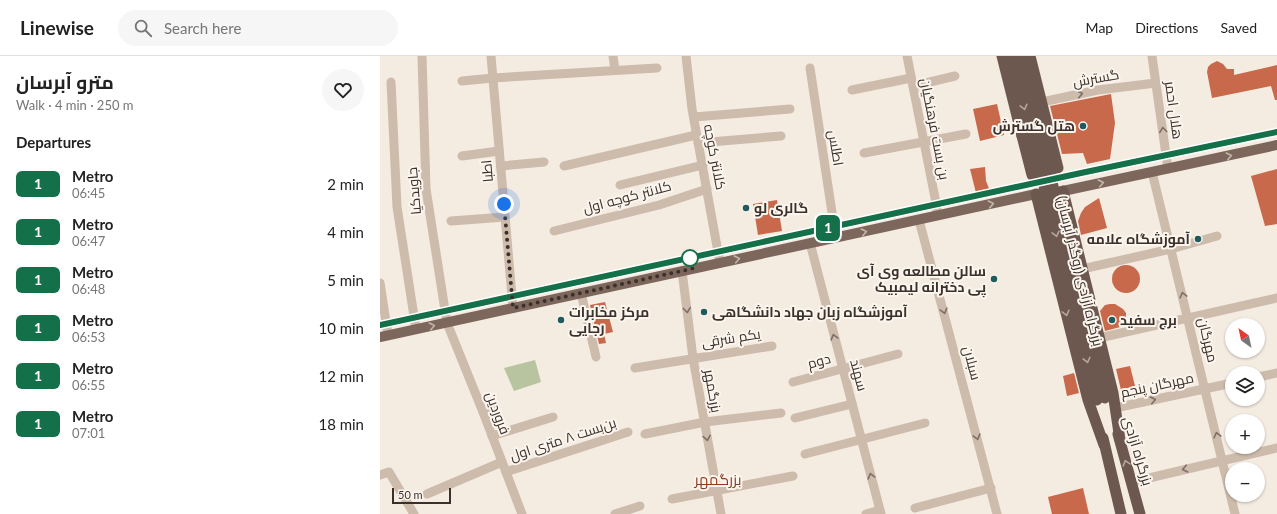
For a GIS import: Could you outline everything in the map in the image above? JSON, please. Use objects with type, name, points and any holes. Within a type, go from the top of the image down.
[{"type":"highway","points":[[1002,56],[1032,175],[1058,168],[1030,56]]},
{"type":"highway","name":"بزرگراه آزادی (روگذر آبرسان)","points":[[1012,56],[1101,399]]},
{"type":"highway","name":"بزرگراه آزادی (روگذر آبرسان)","points":[[1020,56],[1101,399]]},
{"type":"highway","points":[[1022,136],[1028,143],[1033,144],[1047,140],[1049,131]]},
{"type":"highway","points":[[1063,191],[1113,393],[1120,440]]},
{"type":"highway","points":[[1036,194],[1088,400],[1104,445]]},
{"type":"highway","points":[[1060,288],[1064,280],[1072,276],[1080,277],[1086,281]]},
{"type":"highway","name":"بزرگراه آزادی","points":[[1101,399],[1120,440],[1140,514]]},
{"type":"highway","name":"بزرگراه آزادی","points":[[1101,399],[1104,445],[1121,514]]},
{"type":"main road","points":[[384,336],[810,243],[835,235],[919,220],[937,212],[1036,194],[1063,191],[1277,145]]},
{"type":"street","name":"جاویدکیا","points":[[422,56],[426,189],[447,322]]},
{"type":"street","name":"اطبا","points":[[491,56],[513,308]]},
{"type":"street","points":[[613,56],[615,70]]},
{"type":"street","name":"کلانتر کوچه","points":[[686,56],[697,139],[720,263]]},
{"type":"street","name":"بن بست فرهنگیان","points":[[907,56],[937,212]]},
{"type":"street","name":"هلال احمر","points":[[1152,56],[1168,169]]},
{"type":"street","points":[[462,82],[493,78],[657,68]]},
{"type":"street","name":"اطلس","points":[[810,68],[835,235]]},
{"type":"street","points":[[852,90],[955,76]]},
{"type":"street","points":[[391,82],[398,206],[416,329]]},
{"type":"street","name":"گسترش","points":[[1042,102],[1098,90],[1156,83]]},
{"type":"street","points":[[694,117],[790,109]]},
{"type":"street","points":[[864,153],[966,134]]},
{"type":"street","points":[[564,166],[697,139],[781,136]]},
{"type":"street","points":[[462,156],[499,151]]},
{"type":"street","points":[[501,166],[544,162]]},
{"type":"street","points":[[620,185],[703,165]]},
{"type":"street","name":"مهرگان","points":[[1152,172],[1206,389],[1235,514]]},
{"type":"street","name":"کلانتر کوچه اول","points":[[554,231],[659,204],[707,189]]},
{"type":"street","points":[[451,221],[505,217]]},
{"type":"street","name":"سبلان","points":[[919,220],[998,514]]},
{"type":"street","points":[[1082,269],[1171,249],[1217,236]]},
{"type":"street","name":"سهند","points":[[810,243],[881,512]]},
{"type":"street","name":"بزرگمهر","points":[[682,271],[693,358],[721,514]]},
{"type":"street","points":[[380,283],[384,336]]},
{"type":"street","points":[[581,293],[596,357]]},
{"type":"street","points":[[1099,338],[1277,298]]},
{"type":"street","name":"فروردین","points":[[447,322],[522,514]]},
{"type":"street","name":"یکم شرقی","points":[[635,368],[772,346]]},
{"type":"street","name":"دوم","points":[[793,382],[898,354]]},
{"type":"street","points":[[1265,376],[1277,373]]},
{"type":"street","name":"مهرگان پنجم","points":[[1115,408],[1225,385]]},
{"type":"street","points":[[795,418],[852,404]]},
{"type":"street","points":[[483,412],[494,407]]},
{"type":"street","points":[[645,434],[705,422],[781,413]]},
{"type":"street","points":[[492,436],[554,417]]},
{"type":"street","points":[[805,454],[925,423]]},
{"type":"street","name":"بن‌بست ۸ متری اول","points":[[506,472],[628,432]]},
{"type":"street","points":[[1132,482],[1277,448]]},
{"type":"street","points":[[427,494],[502,462]]},
{"type":"street","points":[[384,473],[414,514]]},
{"type":"street","points":[[672,499],[793,476]]},
{"type":"street","points":[[915,508],[990,488]]},
{"type":"street","points":[[615,514],[640,506]]},
{"type":"street","points":[[866,514],[881,512]]},
{"type":"green space","points":[[535,360],[541,382],[514,391],[504,368]]},
{"type":"building","points":[[1217,61],[1223,64],[1227,69],[1234,69],[1234,75],[1277,65],[1277,100],[1275,100],[1271,86],[1212,98],[1207,72],[1208,67]]},
{"type":"building","name":"هتل گسترش","points":[[1111,94],[1115,123],[1110,159],[1087,164],[1083,153],[1062,154],[1050,106]]},
{"type":"building","points":[[997,104],[1004,135],[980,141],[973,109]]},
{"type":"building","points":[[985,167],[986,181],[990,191],[976,193],[970,169]]},
{"type":"building","points":[[1277,169],[1277,224],[1265,226],[1251,176]]},
{"type":"building","points":[[1099,198],[1107,228],[1081,235],[1078,221],[1081,213],[1085,207]]},
{"type":"building","points":[[777,200],[782,231],[758,235],[753,204]]},
{"type":"building","points":[[1126,265],[1136,269],[1140,279],[1136,289],[1126,293],[1116,289],[1112,279],[1116,269]]},
{"type":"building","points":[[605,302],[613,332],[604,334],[606,343],[599,344],[590,305]]},
{"type":"building","name":"برج سفید","points":[[1115,304],[1123,309],[1126,313],[1126,323],[1124,326],[1105,331],[1100,311],[1105,305]]},
{"type":"building","points":[[1130,366],[1135,386],[1121,390],[1116,369]]},
{"type":"building","points":[[1074,373],[1079,393],[1067,396],[1063,376]]},
{"type":"building","points":[[1083,488],[1089,514],[1052,514],[1048,497]]},
{"type":"metro line","name":"1","points":[[380,325],[1277,132]]},
{"type":"place","name":"هتل گسترش","points":[[1083,126]]},
{"type":"place","name":"گالری لو","points":[[746,208]]},
{"type":"place","name":"آموزشگاه علامه","points":[[1198,239]]},
{"type":"place","name":"سالن مطالعه وی آی پی دخترانه لیمبیک","points":[[994,279]]},
{"type":"place","name":"آموزشگاه زبان جهاد دانشگاهی","points":[[704,312]]},
{"type":"place","name":"مرکز مخابرات رجایی","points":[[561,320]]},
{"type":"place","name":"برج سفید","points":[[1112,320]]},
{"type":"district","name":"بزرگمهر","points":[[718,480]]},
{"type":"route","points":[[504,204],[513,308],[695,268],[690,258]]}]
